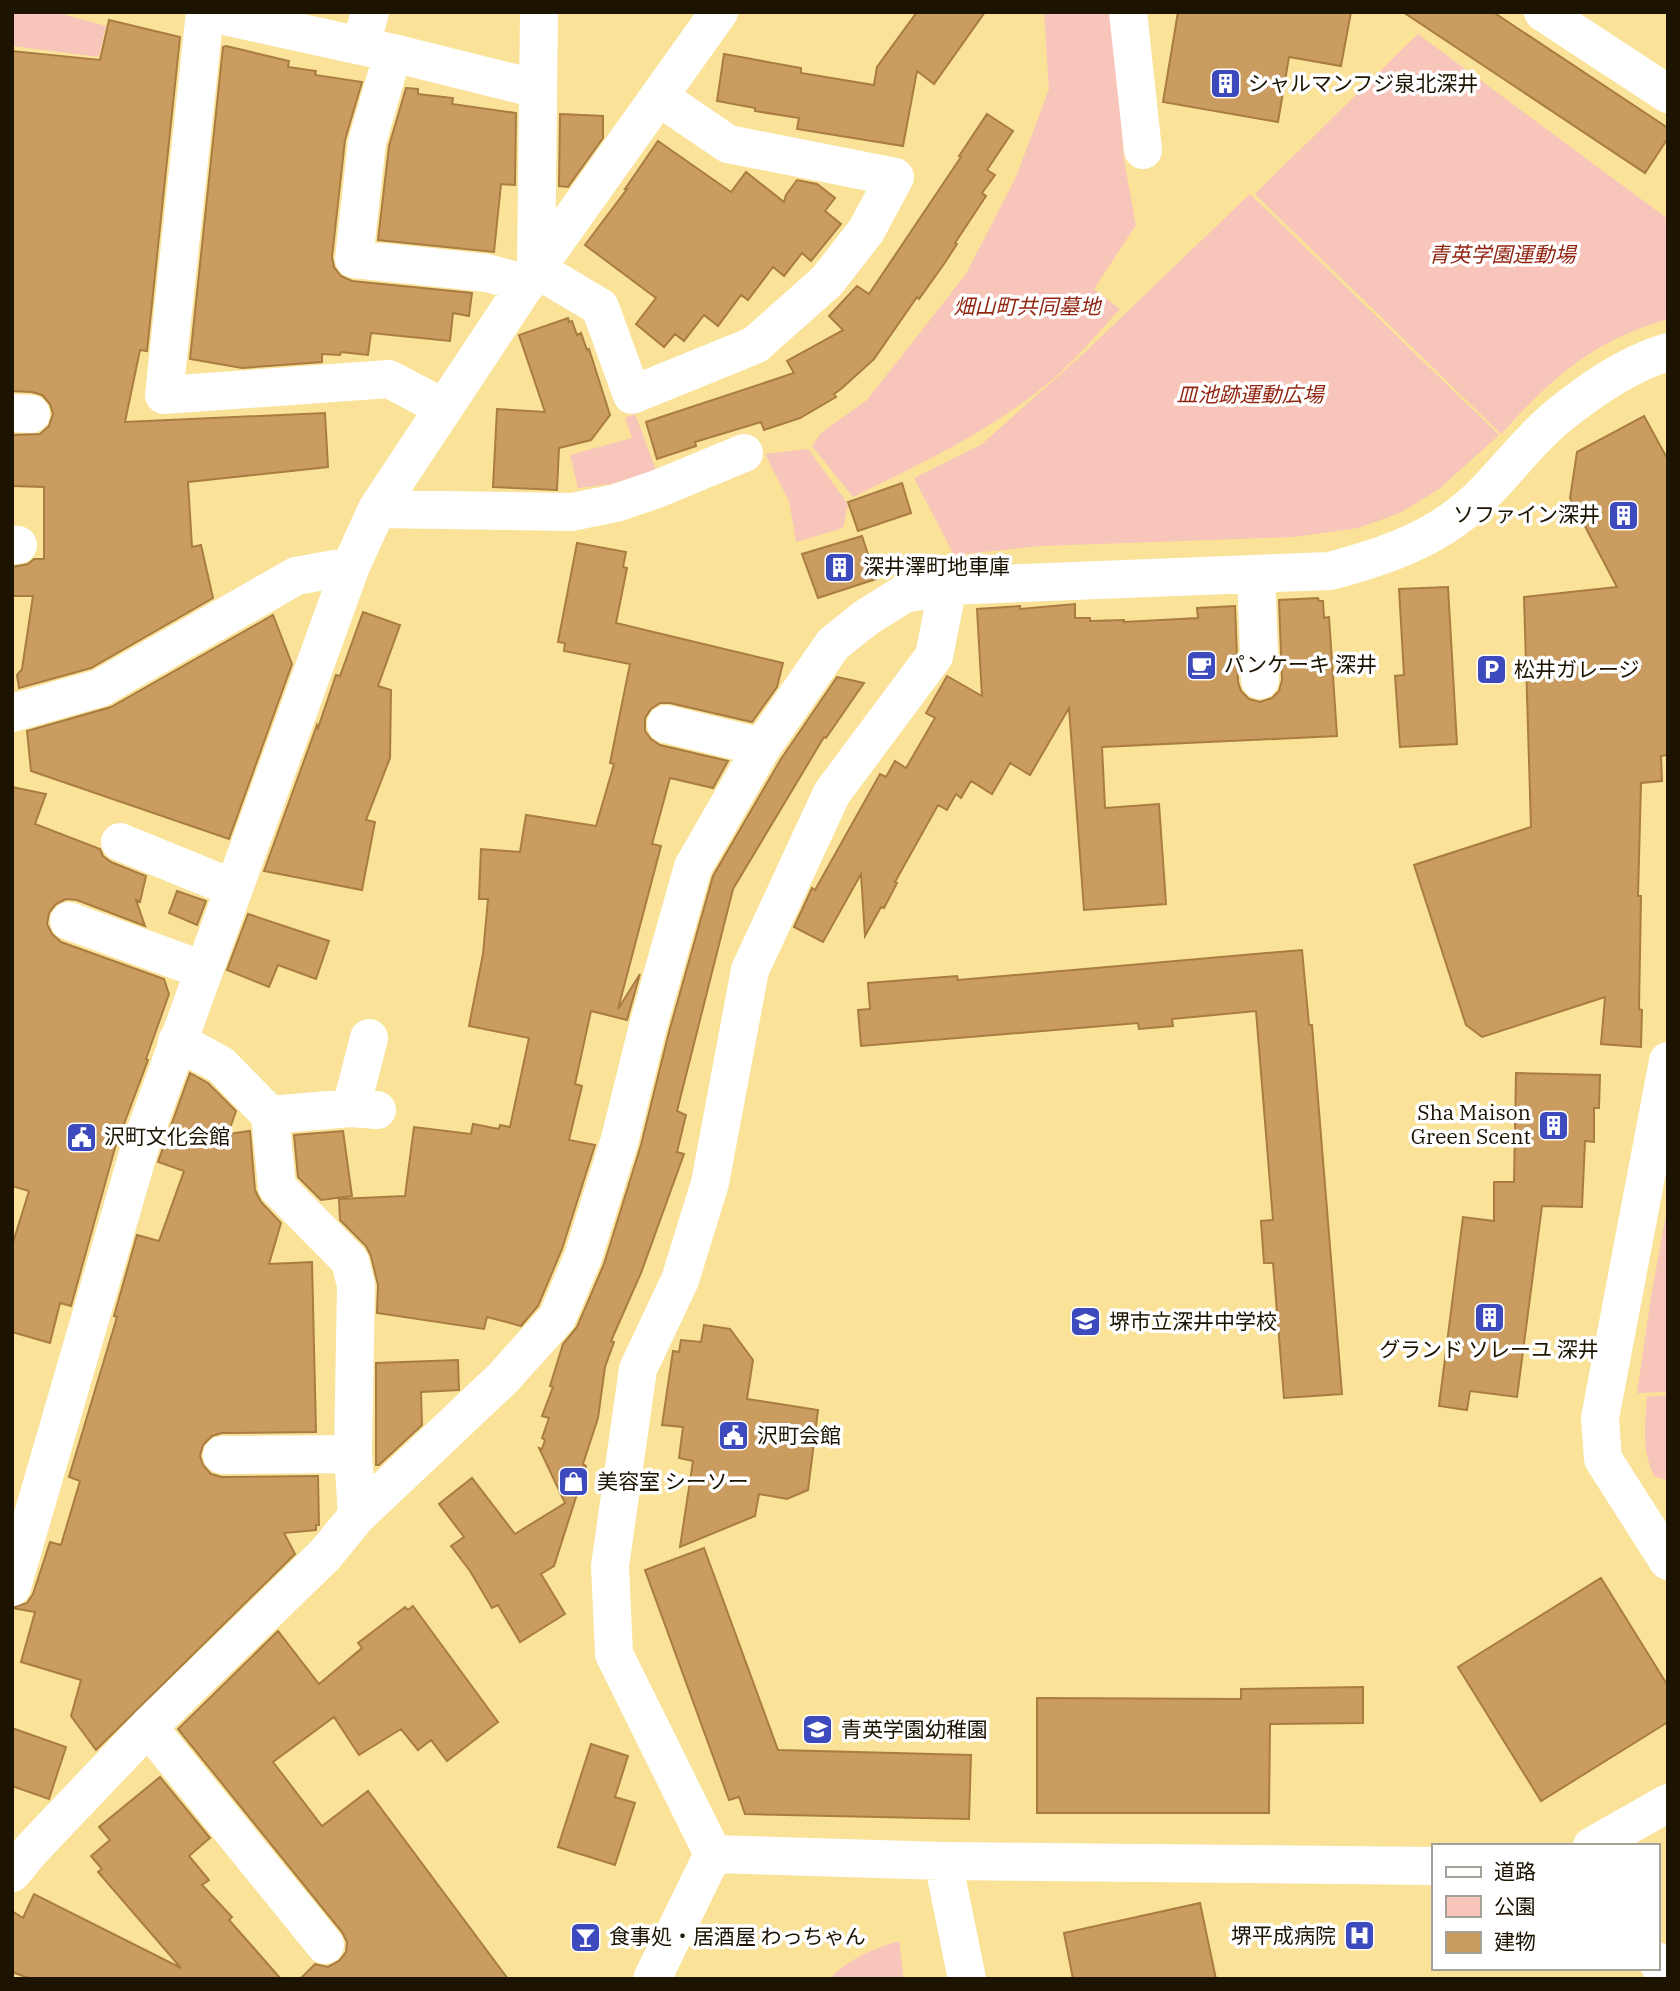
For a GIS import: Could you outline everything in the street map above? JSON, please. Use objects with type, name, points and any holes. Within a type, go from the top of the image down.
[{"type":"street","points":[[444,408],[389,379],[164,395],[206,12],[375,37],[538,89]]},
{"type":"street","points":[[531,277],[539,12]]},
{"type":"street","points":[[12,1587],[140,1147],[351,566],[377,509],[531,277],[719,12]]},
{"type":"street","points":[[1128,12],[1143,150]]},
{"type":"street","points":[[1543,12],[1668,94]]},
{"type":"street","points":[[375,37],[354,259],[531,277],[600,307],[632,395],[755,345],[827,281],[866,231],[895,177],[728,144],[659,97]]},
{"type":"street","points":[[12,1873],[148,1727],[325,1555],[357,1516],[503,1378],[557,1318],[583,1257],[620,1139],[693,867],[762,747],[833,644],[867,617],[904,594],[948,586],[1330,570],[1379,558],[1428,536],[1473,503],[1556,418],[1613,377],[1651,357],[1668,352]]},
{"type":"street","points":[[377,509],[572,512],[616,503],[657,489],[744,453]]},
{"type":"street","points":[[12,713],[100,688],[296,576],[351,566]]},
{"type":"street","points":[[1256,574],[1260,680]]},
{"type":"street","points":[[713,1854],[614,1654],[610,1566],[638,1369],[680,1280],[710,1183],[750,970],[832,793],[934,656],[948,586]]},
{"type":"street","points":[[666,724],[762,747]]},
{"type":"street","points":[[120,842],[233,888]]},
{"type":"street","points":[[69,921],[203,970]]},
{"type":"street","points":[[270,1115],[364,1109],[369,1038]]},
{"type":"street","points":[[177,1041],[221,1065],[270,1115],[277,1187],[350,1261],[356,1285],[353,1454],[357,1516]]},
{"type":"street","points":[[1668,1061],[1600,1418],[1603,1459],[1656,1517],[1668,1561]]},
{"type":"street","points":[[222,1455],[353,1454]]},
{"type":"street","points":[[148,1727],[326,1945]]},
{"type":"street","points":[[1595,1844],[1668,1804]]},
{"type":"street","points":[[713,1854],[943,1861],[1432,1866]]},
{"type":"street","points":[[652,1979],[713,1854]]},
{"type":"street","points":[[943,1861],[967,1979]]},
{"type":"green space","points":[[12,12],[55,12],[106,26],[99,57],[12,46]]},
{"type":"green space","name":"畑山町共同墓地","points":[[1044,12],[1115,12],[1124,160],[1136,225],[1094,289],[1120,309],[1062,371],[1006,414],[931,458],[853,497],[812,446],[821,433],[867,400],[966,274],[1016,177],[1049,89]]},
{"type":"green space","name":"青英学園運動場","points":[[1418,34],[1668,219],[1668,319],[1617,338],[1575,363],[1538,395],[1501,434],[1255,194]]},
{"type":"green space","name":"皿池跡運動広場","points":[[1250,194],[1499,435],[1439,489],[1400,513],[1358,528],[1294,537],[1041,546],[954,555],[914,478],[982,444],[1083,354]]},
{"type":"green space","points":[[635,414],[656,470],[611,484],[578,488],[570,455],[632,438],[625,418]]},
{"type":"green space","points":[[808,449],[848,504],[843,528],[796,542],[789,501],[765,454]]},
{"type":"green space","points":[[1668,1203],[1668,1392],[1637,1393],[1651,1297]]},
{"type":"green space","points":[[1668,1395],[1668,1480],[1655,1477],[1648,1458],[1645,1428],[1647,1397]]},
{"type":"green space","points":[[899,1941],[904,1979],[829,1979],[861,1955]]},
{"type":"building","points":[[917,12],[985,12],[934,84],[917,71],[903,146],[797,129],[799,118],[717,101],[724,54],[801,68],[801,73],[874,85],[877,67]]},
{"type":"building","name":"シャルマンフジ泉北深井","points":[[1178,12],[1351,12],[1341,66],[1289,57],[1278,122],[1163,102]]},
{"type":"building","points":[[1403,12],[1493,12],[1668,128],[1668,138],[1645,173]]},
{"type":"building","points":[[109,20],[180,37],[147,351],[140,350],[125,422],[325,413],[328,467],[188,482],[192,547],[201,545],[213,598],[91,668],[19,688],[17,675],[22,669],[33,596],[12,596],[12,567],[28,564],[34,559],[44,559],[44,487],[12,486],[12,435],[40,434],[49,426],[53,414],[50,404],[42,395],[12,391],[12,51],[100,60]]},
{"type":"building","points":[[223,47],[289,61],[288,67],[316,71],[315,75],[362,82],[345,140],[332,257],[334,267],[341,276],[352,281],[472,293],[469,316],[453,313],[450,341],[371,333],[368,355],[341,352],[340,355],[322,354],[322,362],[242,368],[190,359]]},
{"type":"building","points":[[406,88],[418,89],[418,94],[453,98],[452,104],[516,113],[515,185],[501,184],[494,252],[378,240],[389,146]]},
{"type":"building","points":[[560,114],[603,116],[603,138],[568,187],[559,186]]},
{"type":"building","points":[[987,114],[1013,131],[987,170],[995,175],[982,193],[986,196],[944,264],[919,299],[917,297],[874,359],[834,394],[836,397],[800,418],[764,430],[761,422],[695,442],[696,446],[657,459],[646,422],[794,373],[787,361],[843,330],[829,316],[857,286],[869,294]]},
{"type":"building","points":[[658,141],[731,192],[746,172],[784,202],[797,180],[817,184],[835,198],[825,211],[841,224],[811,261],[802,253],[784,276],[773,267],[748,300],[741,295],[718,326],[704,315],[684,341],[675,334],[664,347],[636,324],[656,298],[585,245],[627,189]]},
{"type":"building","points":[[568,318],[569,322],[572,321],[577,335],[581,333],[587,350],[589,349],[610,415],[591,440],[559,448],[557,490],[493,487],[497,409],[545,412],[519,335]]},
{"type":"building","points":[[1644,416],[1668,460],[1668,755],[1661,756],[1662,781],[1641,783],[1638,896],[1641,896],[1641,1047],[1601,1044],[1605,997],[1482,1037],[1466,1025],[1414,865],[1531,827],[1524,597],[1617,587],[1570,498],[1577,452]]},
{"type":"building","points":[[902,483],[911,513],[858,531],[848,502]]},
{"type":"building","name":"深井澤町地車庫","points":[[862,536],[876,579],[818,598],[802,554]]},
{"type":"building","points":[[577,543],[626,552],[623,567],[627,568],[616,623],[783,663],[777,687],[752,722],[670,703],[660,703],[651,709],[645,718],[645,731],[660,745],[728,761],[713,788],[670,778],[652,844],[661,846],[618,1009],[640,974],[627,1020],[591,1011],[575,1084],[582,1086],[569,1140],[595,1145],[562,1249],[538,1306],[521,1326],[487,1317],[484,1329],[377,1313],[378,1285],[371,1256],[366,1246],[340,1220],[339,1199],[405,1196],[414,1127],[471,1134],[473,1124],[499,1129],[500,1125],[510,1127],[529,1038],[469,1026],[483,954],[488,899],[479,899],[481,849],[520,852],[526,815],[596,826],[614,764],[610,763],[630,664],[564,651],[565,643],[558,642]]},
{"type":"building","points":[[1448,587],[1457,744],[1400,747],[1395,676],[1404,675],[1399,589]]},
{"type":"building","points":[[1318,598],[1323,601],[1324,618],[1329,617],[1337,736],[1102,747],[1105,808],[1159,804],[1166,904],[1084,910],[1069,708],[1030,775],[1010,763],[992,794],[971,781],[961,798],[956,794],[947,810],[938,805],[895,882],[897,883],[884,908],[881,907],[865,936],[861,874],[823,942],[794,927],[812,888],[815,890],[880,774],[886,777],[895,761],[906,768],[935,718],[926,713],[947,676],[982,696],[977,609],[1020,606],[1020,609],[1075,604],[1075,618],[1124,622],[1198,618],[1197,608],[1235,606],[1238,682],[1241,691],[1249,699],[1260,702],[1272,698],[1279,691],[1282,680],[1279,600]]},
{"type":"building","points":[[363,612],[400,625],[378,686],[391,690],[390,758],[366,820],[375,822],[362,890],[264,871],[336,675],[340,676]]},
{"type":"building","points":[[273,615],[292,664],[229,839],[31,771],[27,731],[111,707]]},
{"type":"building","points":[[837,677],[864,683],[826,738],[824,737],[733,889],[677,1111],[686,1115],[677,1152],[684,1154],[641,1273],[611,1341],[614,1342],[605,1367],[598,1418],[583,1464],[586,1466],[554,1566],[541,1574],[565,1614],[520,1642],[498,1605],[492,1608],[451,1546],[464,1537],[439,1504],[472,1478],[515,1534],[565,1503],[539,1448],[542,1449],[545,1440],[542,1438],[549,1418],[542,1416],[553,1387],[550,1386],[563,1344],[577,1327],[604,1264],[641,1145],[669,1032],[713,876],[781,759]]},
{"type":"building","points":[[12,787],[46,794],[35,824],[100,849],[103,856],[111,862],[146,876],[140,902],[136,900],[145,926],[77,900],[66,899],[56,904],[49,913],[47,924],[52,934],[61,942],[164,979],[169,994],[115,1148],[71,1306],[60,1303],[50,1343],[12,1332],[12,1246],[29,1191],[12,1186]]},
{"type":"building","points":[[177,891],[206,901],[197,925],[169,913]]},
{"type":"building","points":[[248,914],[329,941],[316,979],[278,965],[269,987],[227,970]]},
{"type":"building","points":[[1302,950],[1309,1025],[1312,1025],[1342,1394],[1284,1398],[1273,1263],[1264,1263],[1261,1221],[1273,1220],[1256,1011],[1172,1019],[1173,1026],[1139,1029],[1138,1023],[861,1046],[858,1010],[870,1009],[868,983],[957,976],[958,980]]},
{"type":"building","points":[[190,1073],[208,1083],[236,1111],[228,1134],[250,1131],[255,1190],[261,1202],[281,1223],[269,1264],[312,1262],[316,1432],[222,1433],[212,1436],[203,1445],[200,1456],[203,1465],[211,1474],[222,1477],[318,1476],[319,1525],[316,1525],[316,1530],[284,1533],[295,1554],[96,1750],[71,1716],[81,1680],[21,1662],[35,1612],[12,1608],[27,1603],[33,1594],[50,1542],[61,1545],[80,1481],[69,1477],[117,1317],[114,1316],[137,1235],[159,1241],[184,1171],[158,1162]]},
{"type":"building","points":[[1516,1073],[1600,1075],[1599,1108],[1594,1108],[1594,1142],[1585,1141],[1582,1207],[1542,1206],[1517,1397],[1470,1391],[1467,1410],[1439,1406],[1463,1217],[1494,1221],[1494,1182],[1514,1182]]},
{"type":"building","points":[[343,1131],[352,1196],[321,1200],[298,1177],[294,1135]]},
{"type":"building","name":"沢町会館","points":[[704,1325],[730,1329],[753,1360],[747,1399],[818,1410],[808,1490],[787,1499],[759,1494],[755,1516],[680,1547],[693,1461],[679,1458],[683,1427],[662,1425],[673,1351],[679,1352],[681,1340],[701,1342]]},
{"type":"building","points":[[458,1360],[459,1390],[421,1392],[422,1425],[376,1465],[376,1363]]},
{"type":"building","points":[[704,1548],[778,1750],[971,1755],[969,1819],[745,1814],[739,1797],[729,1800],[645,1570]]},
{"type":"building","points":[[1601,1578],[1668,1686],[1668,1722],[1541,1801],[1458,1667]]},
{"type":"building","points":[[413,1606],[498,1722],[447,1761],[431,1740],[418,1750],[401,1729],[359,1755],[334,1717],[273,1762],[322,1826],[368,1791],[508,1979],[300,1979],[315,1964],[328,1967],[339,1961],[346,1952],[347,1942],[342,1932],[178,1729],[278,1631],[319,1684],[362,1648],[358,1643],[405,1607],[408,1610]]},
{"type":"building","points":[[1363,1687],[1363,1723],[1270,1724],[1269,1813],[1037,1813],[1037,1698],[1241,1699],[1241,1689]]},
{"type":"building","points":[[12,1728],[66,1747],[49,1799],[12,1786]]},
{"type":"building","points":[[591,1744],[628,1756],[615,1797],[635,1803],[615,1865],[558,1847]]},
{"type":"building","points":[[160,1777],[210,1838],[189,1856],[209,1880],[202,1885],[232,1917],[229,1920],[281,1979],[31,1979],[12,1972],[12,1911],[23,1918],[34,1894],[181,1968],[98,1872],[102,1869],[91,1856],[110,1840],[99,1827]]},
{"type":"building","points":[[1200,1903],[1216,1979],[1073,1979],[1064,1933]]},
{"type":"place","name":"シャルマンフジ泉北深井","points":[[1225,84]]},
{"type":"place","name":"ソファイン深井","points":[[1623,515]]},
{"type":"place","name":"深井澤町地車庫","points":[[840,567]]},
{"type":"place","name":"パンケーキ 深井","points":[[1201,665]]},
{"type":"place","name":"松井ガレージ","points":[[1491,670]]},
{"type":"place","name":"Sha Maison Green Scent","points":[[1554,1125]]},
{"type":"place","name":"沢町文化会館","points":[[81,1137]]},
{"type":"place","name":"グランド ソレーユ 深井","points":[[1489,1318]]},
{"type":"place","name":"堺市立深井中学校","points":[[1086,1322]]},
{"type":"place","name":"沢町会館","points":[[734,1436]]},
{"type":"place","name":"美容室 シーソー","points":[[574,1482]]},
{"type":"place","name":"青英学園幼稚園","points":[[818,1730]]},
{"type":"place","name":"堺平成病院","points":[[1359,1936]]},
{"type":"place","name":"食事処・居酒屋 わっちゃん","points":[[586,1937]]}]
